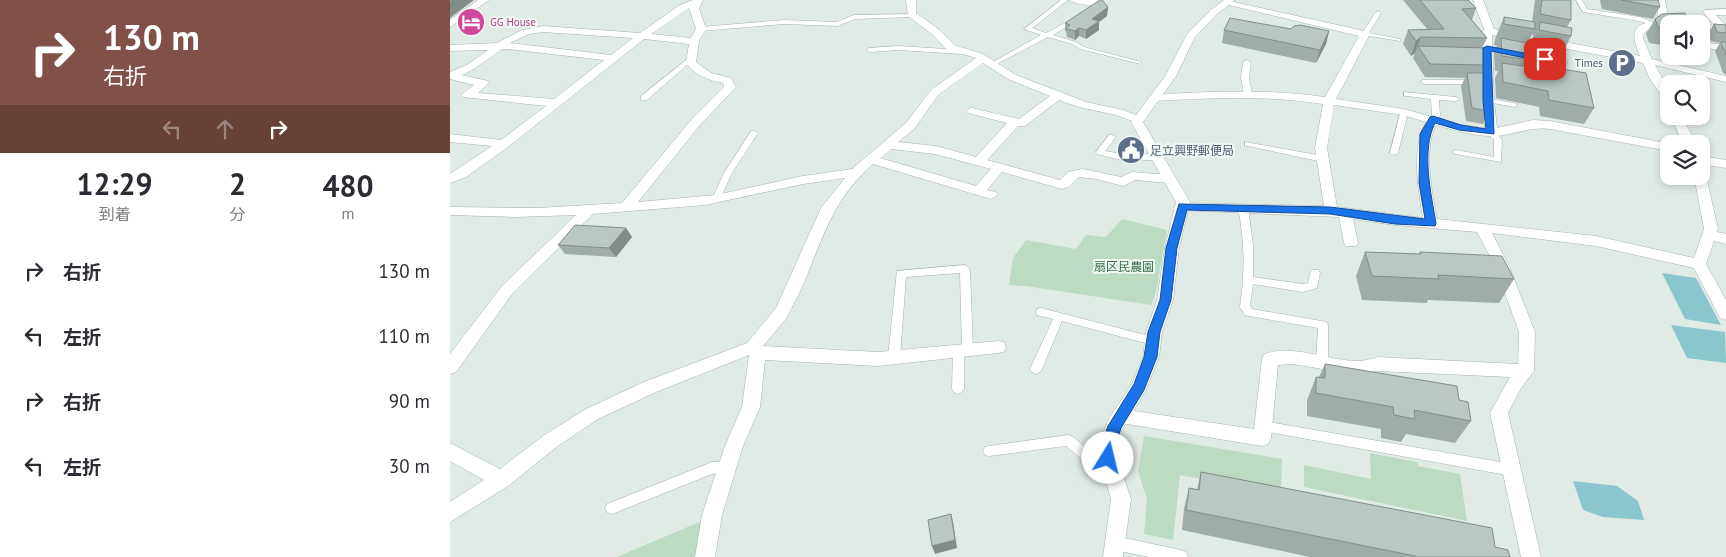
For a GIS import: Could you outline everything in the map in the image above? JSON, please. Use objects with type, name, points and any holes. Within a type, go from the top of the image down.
[{"type":"street","points":[[450,24],[484,0]]},
{"type":"street","points":[[911,0],[911,14],[937,33],[950,47],[988,61],[1012,77],[1057,96],[1083,105],[1119,112],[1138,119]]},
{"type":"street","points":[[1074,0],[1095,3]]},
{"type":"street","points":[[1478,0],[1489,28],[1484,54],[1490,76],[1488,100],[1491,132]]},
{"type":"street","points":[[1660,0],[1664,15]]},
{"type":"street","points":[[1114,550],[1121,499],[1106,451],[1114,426],[1140,386],[1150,357],[1165,300],[1172,248],[1182,207],[1182,199],[1137,122],[1171,76],[1191,36],[1209,17],[1229,1],[1365,34],[1330,101],[1321,148],[1330,211]]},
{"type":"street","points":[[626,207],[696,122],[730,87],[727,80],[709,77],[699,72],[691,63],[694,40],[701,29],[694,8],[697,2]]},
{"type":"street","points":[[450,180],[504,144],[642,36],[683,7],[697,2]]},
{"type":"street","points":[[1724,29],[1708,12],[1726,12]]},
{"type":"street","points":[[1660,24],[1638,33],[1638,38],[1654,78],[1660,86]]},
{"type":"street","points":[[1710,28],[1724,29]]},
{"type":"street","points":[[556,103],[467,95],[484,83],[459,79],[453,75],[481,61],[501,46],[525,32],[538,30],[569,30],[694,40]]},
{"type":"street","points":[[1488,31],[1647,61],[1726,80]]},
{"type":"street","points":[[450,48],[501,46],[612,58]]},
{"type":"street","points":[[1710,46],[1726,48]]},
{"type":"street","points":[[705,557],[712,514],[734,446],[751,407],[755,350],[782,311],[828,208],[855,174],[910,126],[935,92],[988,61]]},
{"type":"street","points":[[1153,98],[1248,94],[1286,95],[1404,112],[1459,128],[1503,132],[1533,124],[1550,125],[1660,145]]},
{"type":"street","points":[[972,111],[1022,123],[1057,96]]},
{"type":"street","points":[[1431,223],[1425,192],[1424,173],[1425,134],[1433,119]]},
{"type":"street","points":[[978,162],[1015,122]]},
{"type":"street","points":[[450,138],[504,144]]},
{"type":"street","points":[[890,145],[936,150],[1062,185],[1068,182],[1074,174],[1082,172],[1123,182],[1132,176],[1168,178]]},
{"type":"street","points":[[872,160],[985,193],[999,168]]},
{"type":"street","points":[[1710,161],[1726,164]]},
{"type":"street","points":[[450,211],[496,214],[588,211],[716,199],[830,174],[855,174]]},
{"type":"street","points":[[1699,264],[1710,235],[1702,185]]},
{"type":"street","points":[[1182,207],[1330,211],[1596,241],[1699,264],[1726,314]]},
{"type":"street","points":[[450,367],[507,290],[588,211]]},
{"type":"street","points":[[1345,213],[1351,243]]},
{"type":"street","points":[[1482,227],[1502,266],[1528,332],[1526,371],[1515,383],[1499,413],[1531,557]]},
{"type":"street","points":[[1710,235],[1726,239]]},
{"type":"street","points":[[450,513],[501,480],[549,442],[592,414],[650,386],[755,350],[868,358],[998,348]]},
{"type":"street","points":[[1121,417],[1262,438],[1270,359],[1293,357],[1358,368],[1377,364],[1526,371]]},
{"type":"street","points":[[450,450],[501,480]]},
{"type":"lane","points":[[1065,0],[1026,29],[1049,35],[1082,48],[1138,63]]},
{"type":"lane","points":[[1579,0],[1585,11],[1660,24]]},
{"type":"lane","points":[[1378,12],[1365,34],[1398,40]]},
{"type":"lane","points":[[988,61],[1049,35],[1072,23],[1084,13]]},
{"type":"lane","points":[[701,29],[784,22],[838,24],[854,17],[914,16]]},
{"type":"lane","points":[[869,50],[899,48],[961,52]]},
{"type":"lane","points":[[1484,54],[1564,63]]},
{"type":"lane","points":[[644,98],[692,58]]},
{"type":"lane","points":[[1247,62],[1248,94]]},
{"type":"lane","points":[[1426,82],[1490,76]]},
{"type":"lane","points":[[1407,94],[1456,100]]},
{"type":"lane","points":[[1433,119],[1436,116],[1435,98]]},
{"type":"lane","points":[[1488,100],[1514,105]]},
{"type":"lane","points":[[1394,153],[1404,112]]},
{"type":"lane","points":[[1456,152],[1498,160],[1498,140],[1491,132]]},
{"type":"lane","points":[[716,199],[728,173],[754,133]]},
{"type":"lane","points":[[1112,137],[1100,152],[1121,157],[1156,157]]},
{"type":"lane","points":[[1248,144],[1323,159]]},
{"type":"lane","points":[[1243,208],[1248,250],[1248,280],[1244,307],[1249,312],[1323,325],[1322,362]]},
{"type":"lane","points":[[894,357],[901,274],[965,269],[963,350],[958,389]]},
{"type":"lane","points":[[1248,280],[1303,288],[1313,285],[1315,273]]},
{"type":"lane","points":[[1041,312],[1153,341]]},
{"type":"lane","points":[[1036,369],[1059,316]]},
{"type":"lane","points":[[1263,426],[1512,470]]},
{"type":"lane","points":[[990,452],[1068,440],[1093,461],[1108,458]]},
{"type":"lane","points":[[612,508],[712,468],[727,467]]},
{"type":"lane","points":[[1114,550],[1181,557]]},
{"type":"green space","name":"扇区民農園","points":[[1122,219],[1167,230],[1156,292],[1151,305],[1009,285],[1013,258],[1026,240],[1076,249],[1086,235],[1106,237]]},
{"type":"green space","points":[[1144,436],[1282,459],[1281,494],[1180,475],[1173,540],[1144,534],[1147,499],[1138,471]]},
{"type":"green space","points":[[1370,453],[1417,462],[1418,466],[1460,474],[1467,521],[1304,487],[1304,465],[1371,479]]},
{"type":"green space","points":[[704,520],[697,557],[617,557]]},
{"type":"water","points":[[1662,273],[1696,278],[1721,325],[1685,319]]},
{"type":"water","points":[[1671,325],[1725,332],[1726,363],[1687,358]]},
{"type":"water","points":[[1573,481],[1617,486],[1638,501],[1644,520],[1603,517],[1583,510]]},
{"type":"building","points":[[1100,0],[1108,7],[1092,19],[1099,21],[1086,30],[1079,28],[1075,31],[1066,29],[1070,25],[1065,23]]},
{"type":"building","points":[[1420,0],[1468,0],[1476,8],[1462,9],[1487,38],[1421,37],[1416,41],[1408,30],[1444,29]]},
{"type":"building","points":[[1542,0],[1571,0],[1571,20],[1540,14]]},
{"type":"building","points":[[1621,0],[1658,0],[1660,7]]},
{"type":"building","points":[[1685,13],[1686,15],[1661,15]]},
{"type":"building","points":[[1660,15],[1660,27],[1658,27],[1655,19]]},
{"type":"building","points":[[1504,17],[1535,22],[1535,29],[1504,24]]},
{"type":"building","points":[[1230,18],[1291,29],[1294,26],[1300,25],[1329,31],[1320,50],[1224,30]]},
{"type":"building","points":[[1540,22],[1572,28],[1571,36],[1539,30]]},
{"type":"building","points":[[1714,24],[1726,25],[1726,33],[1717,32]]},
{"type":"building","points":[[1501,38],[1531,44],[1531,64],[1586,73],[1594,108],[1549,100],[1548,91],[1503,82],[1502,63],[1522,66],[1528,62],[1523,59],[1502,56]]},
{"type":"building","points":[[1721,42],[1726,42],[1726,55]]},
{"type":"building","points":[[1418,46],[1486,48],[1486,65],[1430,64]]},
{"type":"building","points":[[1467,73],[1486,73],[1489,111],[1472,108]]},
{"type":"building","points":[[575,225],[626,228],[609,248],[558,245]]},
{"type":"building","points":[[1365,252],[1421,254],[1420,252],[1502,256],[1514,279],[1438,275],[1439,279],[1372,276]]},
{"type":"building","points":[[1325,364],[1457,386],[1459,400],[1468,402],[1471,421],[1414,410],[1415,419],[1394,415],[1393,407],[1316,393],[1316,377],[1325,378]]},
{"type":"building","points":[[1201,472],[1492,528],[1495,547],[1508,550],[1510,557],[1415,557],[1186,510],[1189,488],[1199,490]]},
{"type":"building","points":[[951,514],[955,540],[932,546],[928,520]]},
{"type":"place","name":"GG House","points":[[471,22]]},
{"type":"place","name":"Times","points":[[1622,63]]},
{"type":"place","name":"足立興野郵便局","points":[[1131,150]]},
{"type":"route","points":[[1108,458],[1106,451],[1114,426],[1140,386],[1150,357],[1154,332],[1165,300],[1172,248],[1182,207],[1330,211],[1431,223],[1424,183],[1424,150],[1425,134],[1433,119],[1459,128],[1491,132],[1488,101],[1487,48],[1545,59]]}]
